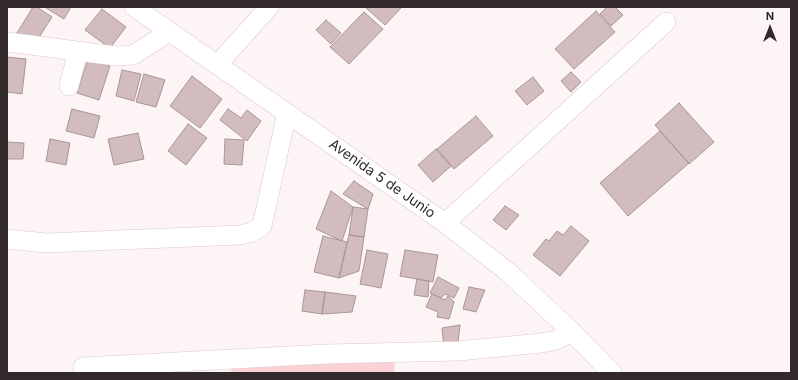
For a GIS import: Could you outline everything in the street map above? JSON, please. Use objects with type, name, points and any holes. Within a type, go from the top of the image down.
[{"type":"street","name":"Avenida 5 de Junio","points":[[134,7],[445,223],[508,272],[572,332],[612,373]]},
{"type":"street","points":[[217,65],[269,7]]},
{"type":"street","points":[[445,223],[666,22]]},
{"type":"street","points":[[7,42],[116,56],[134,56],[169,32]]},
{"type":"street","points":[[69,86],[78,51]]},
{"type":"street","points":[[7,239],[46,243],[240,235],[252,232],[262,226],[287,113]]},
{"type":"street","points":[[83,367],[327,354],[458,351],[542,343],[556,340],[572,332]]},
{"type":"shaded area","points":[[395,344],[394,373],[229,373],[245,351]]},
{"type":"building","points":[[33,7],[37,7],[52,17],[34,45],[17,33]]},
{"type":"building","points":[[71,7],[64,19],[46,8]]},
{"type":"building","points":[[365,7],[402,7],[385,25]]},
{"type":"building","points":[[607,7],[615,7],[623,15],[611,26],[600,14]]},
{"type":"building","points":[[102,9],[126,27],[110,48],[85,30]]},
{"type":"building","points":[[596,11],[615,32],[574,69],[555,49]]},
{"type":"building","points":[[364,12],[383,29],[349,64],[330,47]]},
{"type":"building","points":[[326,20],[341,33],[331,44],[316,30]]},
{"type":"building","points":[[7,57],[26,59],[22,94],[7,92]]},
{"type":"building","points":[[88,59],[110,66],[99,100],[77,93]]},
{"type":"building","points":[[122,70],[141,74],[134,101],[116,96]]},
{"type":"building","points":[[571,72],[581,82],[571,92],[561,81]]},
{"type":"building","points":[[144,74],[165,80],[156,107],[136,102]]},
{"type":"building","points":[[192,76],[222,99],[200,128],[170,106]]},
{"type":"building","points":[[533,77],[544,91],[527,105],[515,91]]},
{"type":"building","points":[[679,103],[714,142],[689,164],[655,125]]},
{"type":"building","points":[[72,109],[100,116],[94,138],[66,131]]},
{"type":"building","points":[[228,109],[241,118],[247,110],[261,121],[247,141],[220,120]]},
{"type":"building","points":[[476,116],[493,136],[454,169],[437,149]]},
{"type":"building","points":[[188,124],[207,138],[186,165],[168,151]]},
{"type":"building","points":[[660,131],[689,163],[628,216],[600,183]]},
{"type":"building","points":[[138,133],[144,159],[114,165],[108,139]]},
{"type":"building","points":[[50,139],[70,143],[66,165],[46,161]]},
{"type":"building","points":[[225,139],[244,140],[242,165],[224,164]]},
{"type":"building","points":[[7,142],[24,143],[23,159],[7,159]]},
{"type":"building","points":[[436,149],[451,166],[433,182],[418,165]]},
{"type":"building","points":[[354,181],[373,194],[368,209],[343,194]]},
{"type":"building","points":[[331,191],[353,207],[342,241],[316,229]]},
{"type":"building","points":[[505,206],[519,215],[506,230],[493,220]]},
{"type":"building","points":[[353,207],[368,209],[364,237],[349,235]]},
{"type":"building","points":[[571,226],[589,241],[560,276],[533,255],[546,239],[549,241],[557,231],[563,235]]},
{"type":"building","points":[[349,235],[364,237],[359,271],[339,278]]},
{"type":"building","points":[[323,236],[347,242],[339,278],[314,272]]},
{"type":"building","points":[[367,250],[388,254],[381,288],[360,284]]},
{"type":"building","points":[[405,250],[438,255],[433,282],[400,276]]},
{"type":"building","points":[[438,277],[459,288],[454,298],[445,294],[441,298],[430,293]]},
{"type":"building","points":[[417,279],[429,281],[428,297],[414,295]]},
{"type":"building","points":[[469,287],[485,290],[476,312],[463,309]]},
{"type":"building","points":[[305,290],[325,292],[322,314],[302,311]]},
{"type":"building","points":[[325,292],[356,296],[352,312],[322,314]]},
{"type":"building","points":[[432,294],[445,300],[448,296],[454,302],[449,319],[437,317],[438,312],[426,307]]},
{"type":"building","points":[[460,325],[458,343],[444,348],[442,328]]}]
